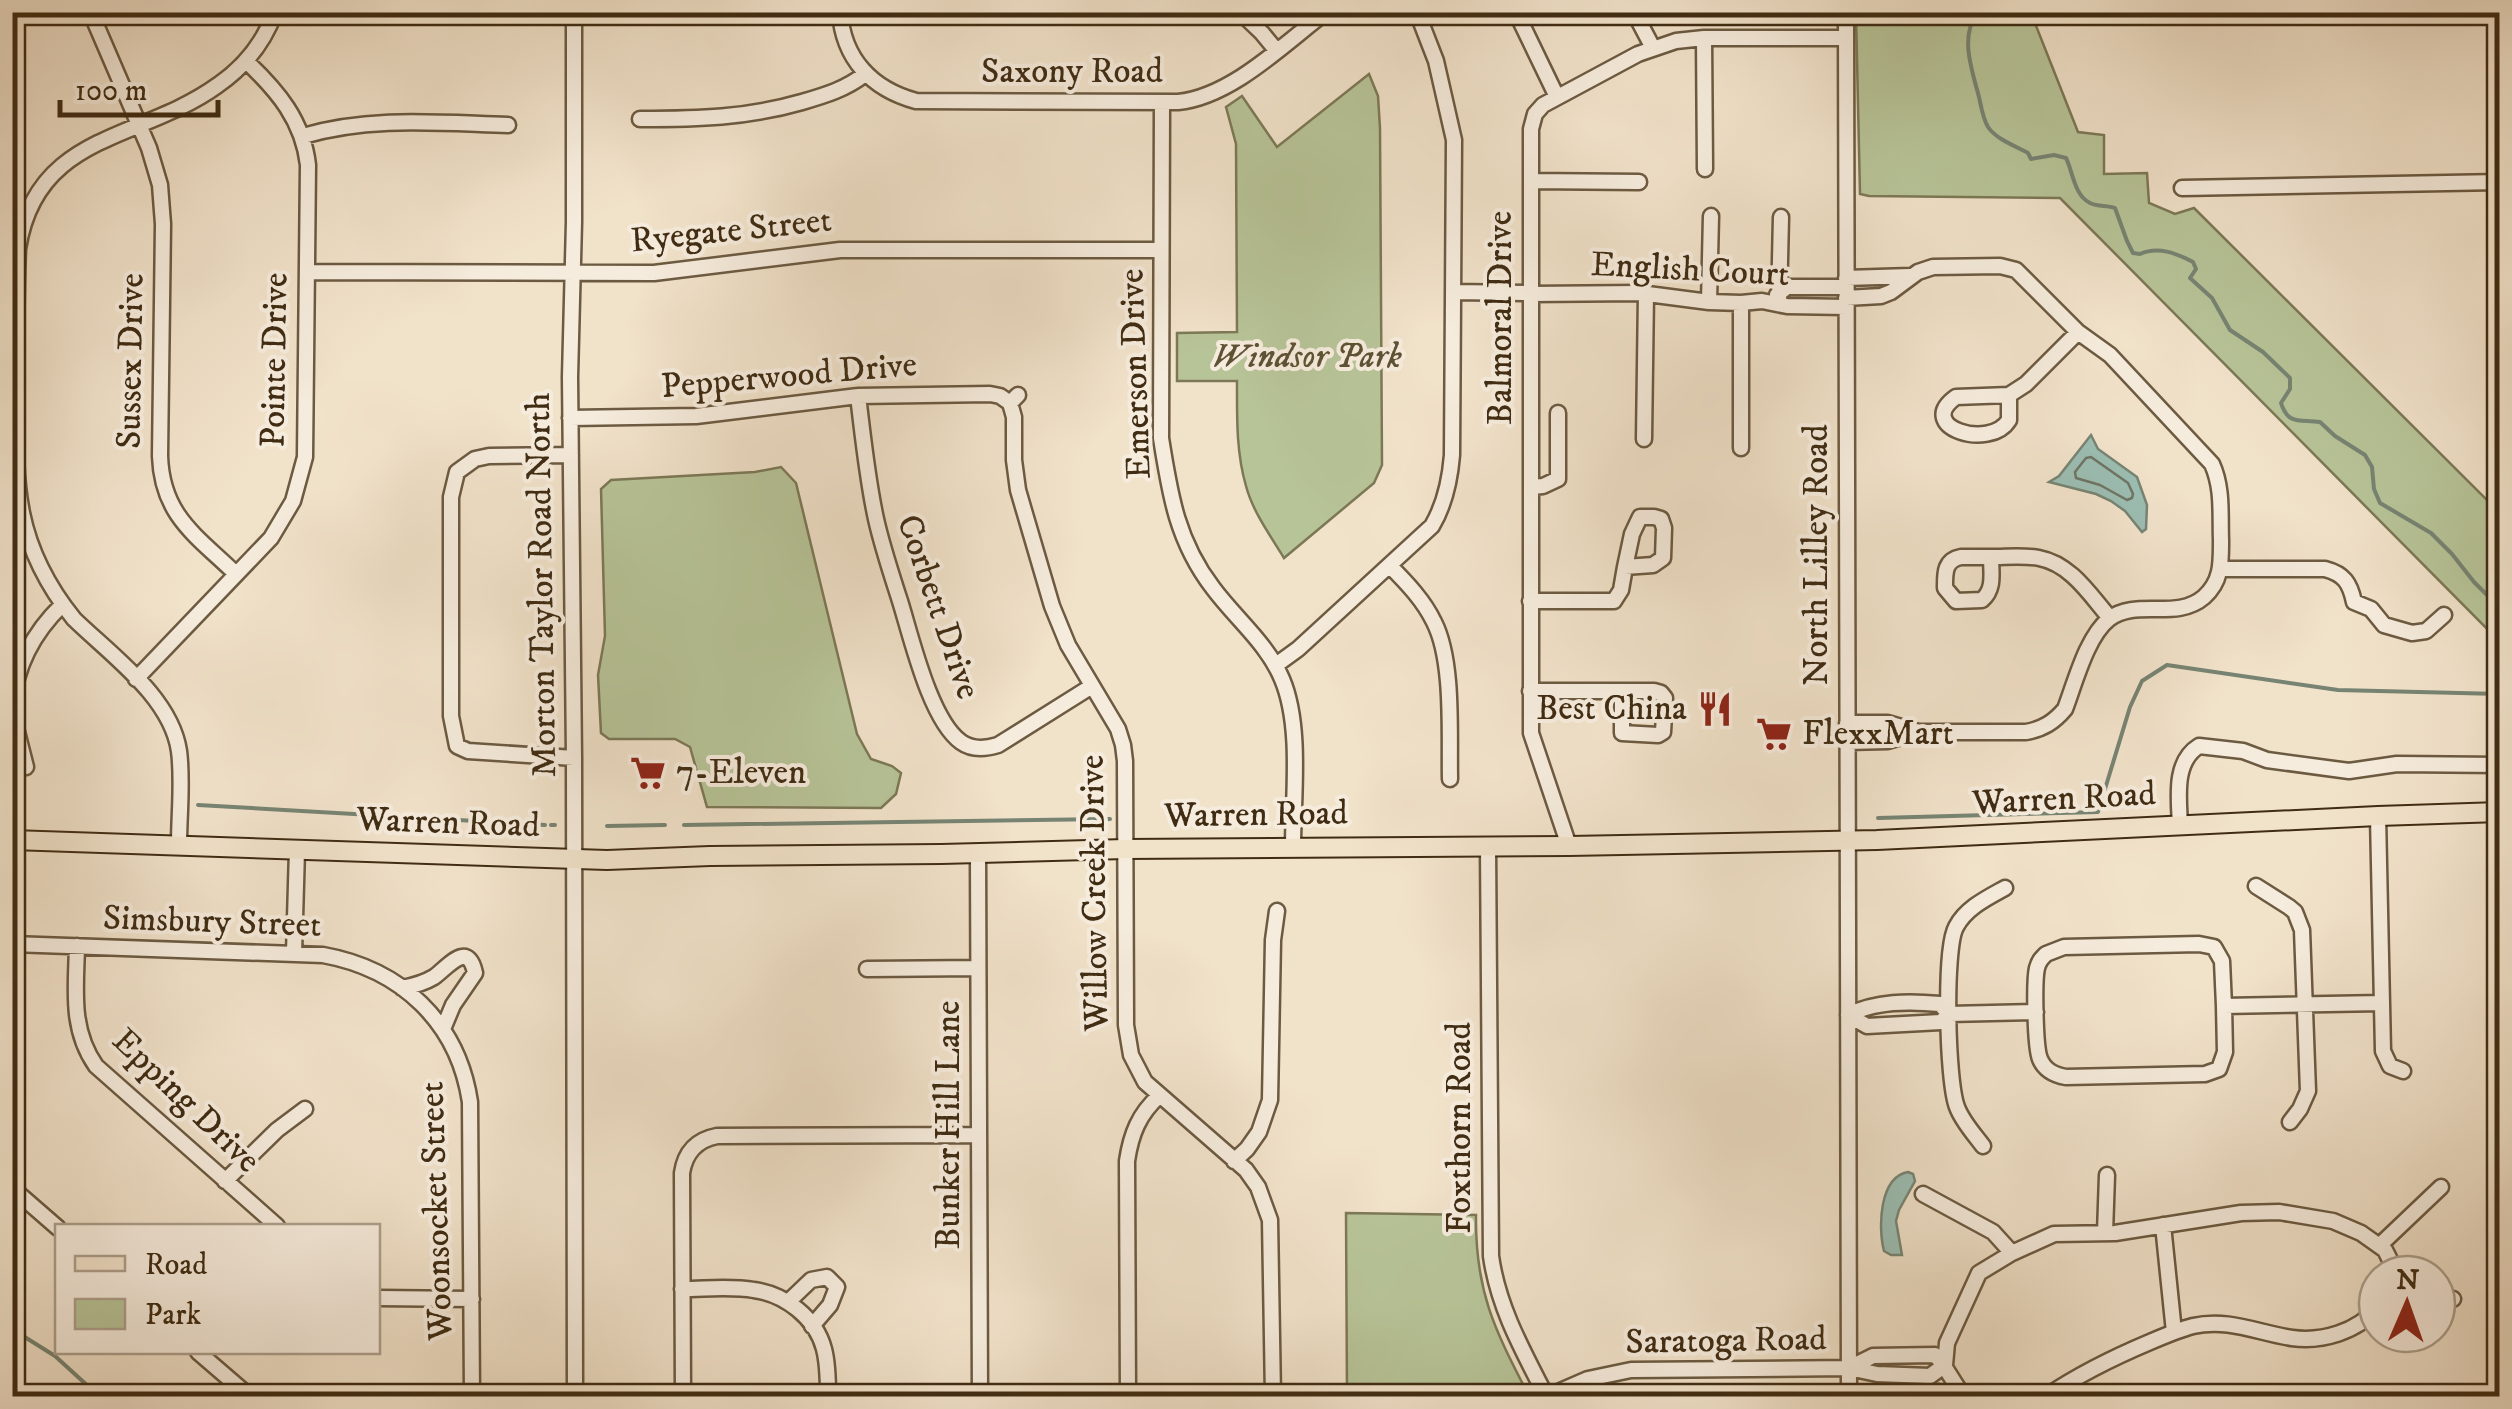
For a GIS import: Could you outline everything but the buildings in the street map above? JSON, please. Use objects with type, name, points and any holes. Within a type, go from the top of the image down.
[{"type":"main road","name":"Warren Road","points":[[12,840],[574,860],[1848,841],[2500,812]]},
{"type":"street","points":[[179,844],[177,741],[161,707],[62,605],[32,550],[18,502],[18,250],[22,226],[32,203],[59,168],[78,153],[208,92],[230,77],[260,43],[275,12]]},
{"type":"street","name":"Morton Taylor Road North","points":[[574,12],[570,418],[575,1396]]},
{"type":"street","points":[[640,118],[708,119],[755,114],[839,91],[865,74],[845,42],[840,12]]},
{"type":"street","points":[[1240,12],[1276,50]]},
{"type":"street","name":"Saxony Road","points":[[865,74],[888,91],[916,101],[1192,101],[1228,86],[1326,12]]},
{"type":"street","points":[[1276,665],[1298,650],[1432,526],[1448,485],[1452,455],[1454,140],[1436,60],[1417,12]]},
{"type":"street","points":[[1516,12],[1557,97]]},
{"type":"street","points":[[1634,12],[1653,48]]},
{"type":"street","name":"North Lilley Road","points":[[1846,12],[1849,1396]]},
{"type":"street","name":"Sussex Drive","points":[[94,20],[155,166],[162,201],[162,482],[168,502],[179,518],[236,574]]},
{"type":"street","points":[[1704,38],[1705,169]]},
{"type":"street","name":"Balmoral Drive","points":[[1569,846],[1531,733],[1528,294],[1532,122],[1538,109],[1557,97],[1653,48],[1676,41],[1846,38]]},
{"type":"street","name":"Pointe Drive","points":[[136,680],[280,524],[301,475],[306,441],[308,165],[296,119],[246,61]]},
{"type":"street","name":"Emerson Drive","points":[[1162,102],[1161,438],[1176,523],[1202,574],[1259,640],[1276,665],[1287,692],[1293,724],[1293,847]]},
{"type":"street","points":[[303,136],[370,123],[508,125]]},
{"type":"street","points":[[1531,182],[1640,182]]},
{"type":"street","points":[[2182,188],[2500,182]]},
{"type":"street","points":[[1709,302],[1711,216]]},
{"type":"street","points":[[1779,299],[1781,217]]},
{"type":"street","name":"Ryegate Street","points":[[307,272],[668,272],[840,250],[1162,250]]},
{"type":"street","name":"English Court","points":[[1454,292],[1646,293],[1741,303],[1846,292],[1881,296],[1933,267],[2008,267],[2023,275],[2078,332],[2110,355],[2212,464],[2220,487],[2222,569]]},
{"type":"street","points":[[1644,439],[1646,293]]},
{"type":"street","points":[[1740,448],[1741,303]]},
{"type":"street","points":[[2009,395],[2009,420],[2000,431],[1963,433],[1954,431],[1946,422],[1950,400],[2009,395],[2026,384],[2078,332]]},
{"type":"street","name":"Pepperwood Drive","points":[[570,418],[696,416],[858,396],[990,394],[1014,399]]},
{"type":"street","name":"Corbett Drive","points":[[858,396],[880,537],[923,675],[952,734],[973,747],[998,745],[1092,686]]},
{"type":"street","name":"Willow Creek Drive","points":[[1014,399],[1016,475],[1059,626],[1118,728],[1123,745],[1127,1038],[1145,1082],[1246,1170],[1258,1187],[1270,1220],[1273,1396]]},
{"type":"street","points":[[1531,487],[1558,479],[1558,413]]},
{"type":"street","points":[[571,455],[488,456],[475,459],[457,472],[451,497],[451,716],[458,746],[468,751],[574,758]]},
{"type":"street","points":[[1992,557],[2032,557],[2058,566],[2078,580],[2110,618]]},
{"type":"street","points":[[1390,566],[1426,608],[1440,637],[1447,682],[1450,779]]},
{"type":"street","points":[[1530,601],[1614,601],[1622,590],[1625,566]]},
{"type":"street","points":[[1847,723],[1888,723],[1920,732],[2026,732],[2047,726],[2064,709],[2094,636],[2110,618],[2131,610],[2190,605],[2210,590],[2222,569],[2334,572],[2346,579],[2354,602],[2371,609],[2384,625],[2412,633],[2426,631],[2444,615]]},
{"type":"street","points":[[26,767],[12,709],[16,678],[28,646],[62,605]]},
{"type":"street","points":[[1530,690],[1622,691]]},
{"type":"street","points":[[1847,742],[1888,741],[1920,732]]},
{"type":"street","points":[[2180,826],[2180,778],[2190,753],[2199,746],[2243,751],[2267,760],[2349,770],[2396,764],[2500,765]]},
{"type":"street","points":[[2378,816],[2384,1056],[2390,1067],[2403,1071]]},
{"type":"street","name":"Foxthorn Road","points":[[1488,846],[1491,1256],[1505,1314],[1548,1396]]},
{"type":"street","points":[[294,953],[297,850]]},
{"type":"street","name":"Bunker Hill Lane","points":[[978,853],[980,1396]]},
{"type":"street","points":[[2256,886],[2289,907],[2304,936],[2308,1091],[2290,1122]]},
{"type":"street","points":[[1983,1146],[1955,1103],[1948,1014],[1950,948],[1956,925],[1974,906],[2004,888]]},
{"type":"street","points":[[1234,1160],[1259,1132],[1270,1100],[1272,940],[1277,910]]},
{"type":"street","name":"Simsbury Street","points":[[12,944],[323,955],[358,963],[392,979],[443,1029]]},
{"type":"street","points":[[2208,945],[2218,950],[2221,957],[2224,1059],[2219,1068],[2204,1074],[2061,1077],[2046,1068],[2040,1058],[2036,1012],[2038,964],[2050,950],[2208,945]]},
{"type":"street","name":"Epping Drive","points":[[77,946],[76,1018],[90,1057],[103,1074],[275,1224]]},
{"type":"street","points":[[402,988],[427,980],[454,959],[470,960],[475,973],[452,1005],[443,1029]]},
{"type":"street","points":[[867,968],[978,968]]},
{"type":"street","points":[[2224,1006],[2382,1003]]},
{"type":"street","points":[[1848,1015],[1867,1026],[1941,1022],[1948,1014],[2036,1012]]},
{"type":"street","name":"Woonsocket Street","points":[[443,1029],[462,1066],[470,1102],[472,1396]]},
{"type":"street","points":[[1128,1396],[1127,1161],[1136,1125],[1159,1096]]},
{"type":"street","points":[[225,1181],[277,1130],[305,1109]]},
{"type":"street","points":[[683,1396],[682,1173],[692,1148],[717,1136],[979,1135]]},
{"type":"street","points":[[2105,1233],[2106,1175]]},
{"type":"street","points":[[2380,1245],[2442,1187]]},
{"type":"street","points":[[12,1188],[55,1225]]},
{"type":"street","points":[[1923,1194],[1993,1232],[2012,1253]]},
{"type":"street","points":[[1964,1396],[1946,1366],[1948,1343],[1979,1273],[2054,1234],[2105,1233],[2241,1213],[2279,1212],[2333,1221],[2361,1232],[2387,1254]]},
{"type":"street","points":[[2163,1226],[2174,1332]]},
{"type":"street","points":[[788,1302],[810,1280],[827,1277],[836,1288],[830,1305],[812,1326]]},
{"type":"street","points":[[682,1289],[758,1290],[788,1302],[812,1326],[823,1345],[828,1396]]},
{"type":"street","points":[[380,1298],[472,1300]]},
{"type":"street","points":[[2047,1396],[2092,1367],[2192,1326],[2236,1324],[2290,1338],[2338,1334],[2357,1325]]},
{"type":"street","points":[[200,1354],[250,1396]]},
{"type":"street","name":"Saratoga Road","points":[[1548,1396],[1588,1379],[1631,1370],[1849,1368],[1876,1374],[1930,1376],[1946,1366]]},
{"type":"green space","points":[[1856,13],[2031,13],[2078,132],[2104,135],[2104,174],[2147,173],[2149,203],[2175,214],[2194,208],[2499,512],[2499,641],[2060,198],[1860,194]]},
{"type":"green space","name":"Windsor Park","points":[[1369,74],[1378,96],[1380,128],[1382,465],[1374,483],[1284,558],[1257,514],[1246,486],[1239,447],[1237,381],[1177,381],[1177,333],[1237,332],[1236,144],[1226,107],[1242,96],[1277,147]]},
{"type":"green space","points":[[781,467],[796,483],[857,734],[871,759],[901,773],[896,794],[881,808],[707,807],[690,747],[675,739],[609,739],[601,733],[598,675],[605,636],[601,489],[611,480],[755,472]]},
{"type":"green space","points":[[1346,1213],[1476,1215],[1479,1266],[1489,1310],[1529,1396],[1347,1396]]},
{"type":"water","points":[[2091,435],[2098,449],[2137,477],[2147,505],[2146,529],[2142,532],[2111,501],[2049,482],[2059,476]]},
{"type":"water","points":[[1908,1172],[1915,1181],[1896,1221],[1902,1255],[1891,1255],[1884,1251],[1882,1241],[1883,1205],[1891,1183]]},
{"type":"waterway","points":[[1978,12],[1969,32],[1969,53],[1983,116],[1991,131],[2028,153],[2031,159],[2054,155],[2066,158],[2077,189],[2085,199],[2115,208],[2133,253],[2167,252],[2193,262],[2196,269],[2190,278],[2212,298],[2230,330],[2263,352],[2290,378],[2290,389],[2281,403],[2287,415],[2296,420],[2320,422],[2365,455],[2372,467],[2380,503],[2431,533],[2500,608]]},
{"type":"waterway","points":[[1878,818],[2098,812],[2130,707],[2142,681],[2167,665],[2338,690],[2500,694]]},
{"type":"waterway","points":[[198,805],[545,825]]},
{"type":"waterway","points":[[684,825],[1110,819]]},
{"type":"waterway","points":[[607,826],[665,825]]},
{"type":"waterway","points":[[12,1329],[55,1356],[103,1396]]},
{"type":"place","name":"Best China","points":[[1715,709]]},
{"type":"place","name":"FlexxMart","points":[[1774,734]]},
{"type":"place","name":"7-Eleven","points":[[648,773]]}]
